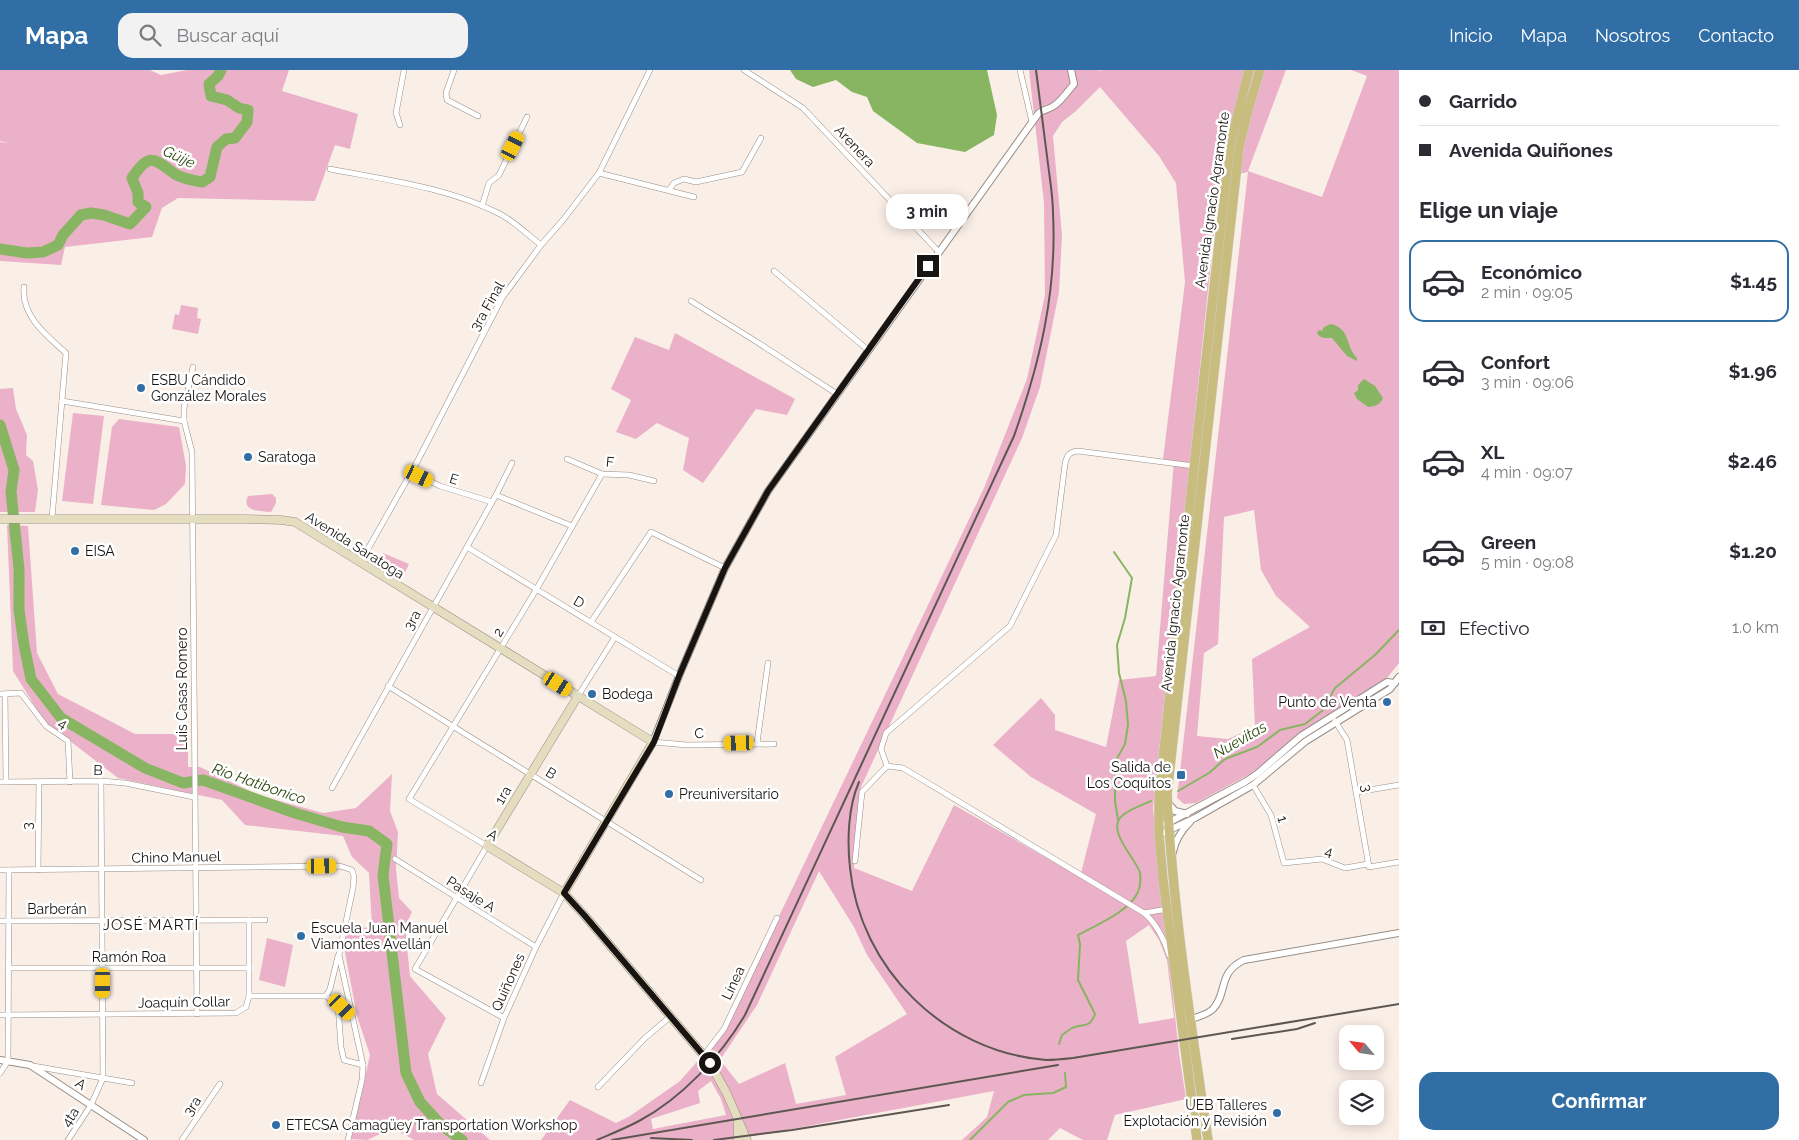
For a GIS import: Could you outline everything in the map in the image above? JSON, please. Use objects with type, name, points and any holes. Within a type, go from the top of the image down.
[{"type":"main road","name":"Avenida Ignacio Agramonte","points":[[1197,1140],[1185,1020],[1159,831],[1161,767],[1230,145],[1249,70]]},
{"type":"main road","name":"Avenida Ignacio Agramonte","points":[[1208,1140],[1174,968],[1168,801],[1240,148],[1248,110],[1260,70]]},
{"type":"main road","name":"Avenida Saratoga","points":[[4,519],[281,520],[295,522],[654,742]]},
{"type":"main road","name":"1ra","points":[[487,846],[578,696]]},
{"type":"main road","points":[[564,893],[654,742]]},
{"type":"main road","name":"A","points":[[487,846],[564,893],[704,1055],[727,1094],[746,1140]]},
{"type":"main road","points":[[738,1119],[738,1140]]},
{"type":"street","points":[[400,125],[396,112],[404,70]]},
{"type":"street","points":[[454,70],[446,93],[447,100],[478,116]]},
{"type":"street","name":"3ra Final","points":[[360,563],[412,472],[502,298],[541,245],[564,220],[599,173],[650,70]]},
{"type":"street","name":"Arenera","points":[[745,70],[803,108],[938,251]]},
{"type":"street","points":[[1020,70],[1032,122]]},
{"type":"street","points":[[654,742],[679,676],[725,568],[768,491],[1032,122],[1041,111],[1056,104],[1074,84],[1071,70]]},
{"type":"street","points":[[482,206],[489,183],[499,175],[527,118]]},
{"type":"street","points":[[669,190],[674,183],[684,179],[696,182],[742,172],[761,138]]},
{"type":"street","points":[[330,169],[414,185],[460,198],[500,213],[541,245]]},
{"type":"street","points":[[599,173],[694,197]]},
{"type":"street","points":[[774,270],[868,350]]},
{"type":"street","points":[[24,287],[23,293],[27,307],[36,326],[66,352],[52,518]]},
{"type":"street","points":[[691,301],[837,394]]},
{"type":"street","name":"Luis Casas Romero","points":[[193,367],[184,408],[184,421],[192,452],[197,1014]]},
{"type":"street","points":[[62,402],[184,421]]},
{"type":"street","points":[[887,766],[881,749],[886,733],[1010,626],[1056,535],[1066,457],[1071,452],[1078,451],[1194,466]]},
{"type":"street","name":"F","points":[[566,459],[602,474],[629,475],[654,481]]},
{"type":"street","name":"3ra","points":[[332,788],[496,495],[512,463]]},
{"type":"street","name":"E","points":[[412,472],[440,486],[492,502]]},
{"type":"street","name":"2","points":[[409,800],[536,590],[602,474]]},
{"type":"street","points":[[496,495],[572,526]]},
{"type":"street","points":[[591,622],[651,532],[725,568]]},
{"type":"street","name":"D","points":[[467,547],[679,676]]},
{"type":"street","name":"1ra","points":[[578,696],[616,636]]},
{"type":"street","points":[[757,743],[768,663]]},
{"type":"street","points":[[1168,827],[1257,774],[1301,736],[1398,682]]},
{"type":"street","name":"B","points":[[388,686],[701,880]]},
{"type":"street","points":[[3,694],[6,782]]},
{"type":"street","name":"4","points":[[3,694],[21,694],[46,726],[68,741],[70,782]]},
{"type":"street","points":[[1159,831],[1195,818],[1252,785],[1334,719]]},
{"type":"street","name":"3","points":[[1334,719],[1347,740],[1369,866]]},
{"type":"street","name":"C","points":[[654,742],[686,745],[774,744]]},
{"type":"street","points":[[855,861],[862,792],[887,766]]},
{"type":"street","points":[[887,766],[903,768],[1144,913],[1151,919],[1161,934],[1174,968]]},
{"type":"street","points":[[101,781],[103,1078]]},
{"type":"street","name":"B","points":[[0,782],[101,781],[125,783],[194,797]]},
{"type":"street","name":"3","points":[[38,870],[39,782]]},
{"type":"street","name":"1","points":[[1252,785],[1271,815],[1284,863]]},
{"type":"street","points":[[1357,792],[1399,785]]},
{"type":"street","name":"A","points":[[409,800],[487,846]]},
{"type":"street","points":[[1168,801],[1171,808],[1175,811],[1187,814]]},
{"type":"street","points":[[1171,863],[1174,846],[1183,830],[1195,818]]},
{"type":"street","name":"1ra","points":[[487,846],[415,969],[504,1018]]},
{"type":"street","name":"Pasaje A","points":[[395,859],[536,947]]},
{"type":"street","name":"4","points":[[1284,863],[1322,859],[1345,868],[1399,862]]},
{"type":"street","name":"Chino Manuel","points":[[0,870],[340,866],[352,870],[354,877],[339,955]]},
{"type":"street","points":[[0,1073],[8,1061],[10,968],[9,870]]},
{"type":"street","name":"Quiñones","points":[[481,1083],[504,1018],[536,947],[564,893]]},
{"type":"street","points":[[1144,913],[1171,908]]},
{"type":"street","name":"Línea","points":[[704,1055],[724,1029],[776,918]]},
{"type":"street","points":[[249,920],[249,996]]},
{"type":"street","name":"Barberán","points":[[0,921],[265,920]]},
{"type":"street","points":[[1185,1020],[1203,1015],[1213,1008],[1234,964],[1244,960],[1399,933]]},
{"type":"street","points":[[339,955],[330,989],[326,996],[352,1017]]},
{"type":"street","points":[[339,955],[363,1065],[360,1090],[348,1140]]},
{"type":"street","name":"Ramón Roa","points":[[10,968],[249,968]]},
{"type":"street","name":"Joaquín Collar","points":[[0,1014],[236,1013],[246,1007],[249,996],[326,996]]},
{"type":"street","points":[[338,1004],[341,1047],[344,1060],[363,1065]]},
{"type":"street","points":[[598,1087],[645,1038],[671,1016]]},
{"type":"street","name":"A","points":[[0,1060],[30,1065],[144,1140]]},
{"type":"street","points":[[30,1065],[132,1083]]},
{"type":"street","name":"4ta","points":[[68,1140],[91,1105],[103,1078]]},
{"type":"street","name":"3ra","points":[[182,1140],[220,1084]]},
{"type":"shaded area","points":[[0,70],[150,70],[161,75],[187,70],[289,70],[282,91],[358,114],[350,149],[335,145],[315,201],[178,198],[162,208],[152,237],[65,247],[61,265],[0,261],[0,142],[8,143],[0,141]]},
{"type":"shaded area","points":[[790,70],[987,70],[997,115],[994,135],[965,152],[917,143],[873,111],[867,97],[852,92],[836,80],[813,87],[796,79]]},
{"type":"shaded area","points":[[1029,70],[1286,70],[1248,171],[1322,197],[1367,76],[1351,70],[1399,70],[1399,663],[1387,678],[1304,730],[1252,773],[1196,803],[1184,804],[1177,798],[1248,172],[1220,178],[1153,808],[1179,1053],[1186,1099],[1115,1115],[1107,1140],[1083,1140],[1060,1128],[1048,1140],[962,1140],[987,1117],[994,1091],[732,1140],[541,1140],[570,1100],[616,1123],[630,1116],[680,1081],[724,1031],[984,488],[1027,379],[1045,295],[1044,203]],"holes":[[[1100,87],[1159,156],[1176,183],[1185,282],[1163,459],[1174,461],[1156,676],[1119,680],[1106,747],[1055,730],[1055,715],[1041,698],[993,745],[1031,777],[1096,814],[1080,877],[954,805],[912,891],[854,868],[861,787],[1022,438],[1040,387],[1059,292],[1062,235],[1053,136],[1062,122]],[[1254,510],[1261,570],[1276,596],[1310,627],[1252,659],[1255,727],[1228,739],[1197,736],[1204,653],[1218,644],[1224,517]],[[819,871],[854,927],[867,955],[907,1014],[835,1057],[846,1095],[796,1104],[785,1063],[739,1084],[720,1060],[757,1005]],[[1149,925],[1159,940],[1167,960],[1174,1018],[1139,1024],[1126,941]],[[711,1081],[721,1099],[726,1115],[653,1129],[651,1119],[700,1103],[698,1091]]]},
{"type":"shaded area","points":[[181,305],[198,308],[197,318],[201,319],[198,334],[172,329],[175,314],[179,315]]},
{"type":"shaded area","points":[[1331,324],[1337,326],[1345,334],[1357,361],[1347,356],[1332,338],[1322,337],[1317,333]]},
{"type":"shaded area","points":[[675,333],[795,399],[787,415],[756,409],[703,483],[683,470],[689,438],[657,423],[636,439],[616,432],[631,400],[611,389],[635,337],[669,350]]},
{"type":"shaded area","points":[[1364,379],[1375,386],[1383,398],[1377,405],[1368,407],[1357,399],[1354,393],[1358,390],[1358,385]]},
{"type":"shaded area","points":[[13,388],[16,409],[27,435],[26,455],[33,461],[38,490],[35,512],[0,512],[0,389]]},
{"type":"shaded area","points":[[73,413],[104,416],[93,504],[62,501]]},
{"type":"shaded area","points":[[119,419],[179,427],[186,466],[185,484],[166,504],[154,510],[101,505],[112,427]]},
{"type":"shaded area","points":[[272,494],[276,498],[276,503],[271,512],[253,510],[247,505],[248,496]]},
{"type":"shaded area","points":[[7,525],[28,526],[37,653],[58,694],[135,734],[188,734],[188,767],[200,767],[258,795],[323,813],[356,808],[392,774],[390,811],[398,832],[396,869],[399,898],[412,912],[405,927],[410,976],[446,1018],[428,1054],[437,1094],[490,1140],[414,1140],[393,1128],[367,1140],[351,1139],[370,1055],[357,1016],[343,942],[351,929],[372,927],[369,873],[352,857],[343,836],[245,825],[222,800],[118,778],[44,721],[13,671]]},
{"type":"shaded area","points":[[383,553],[409,564],[403,577],[377,565]]},
{"type":"shaded area","points":[[267,938],[293,945],[285,987],[259,980]]},
{"type":"waterway","name":"Güije","points":[[0,249],[27,253],[43,252],[58,245],[63,235],[81,215],[91,213],[104,215],[130,224],[146,207],[138,202],[138,193],[132,178],[143,164],[148,161],[156,161],[175,174],[188,179],[202,182],[210,177],[217,147],[226,139],[235,138],[247,122],[248,110],[239,108],[227,100],[211,96],[209,84],[218,76],[221,70]]},
{"type":"waterway","name":"Río Hatibonico","points":[[0,425],[14,470],[11,492],[19,569],[19,610],[31,679],[61,718],[145,768],[183,783],[203,780],[295,813],[342,827],[369,831],[387,844],[383,875],[406,1073],[420,1102],[441,1125],[462,1140]]},
{"type":"waterway","points":[[1114,552],[1132,578],[1125,618],[1117,645],[1119,673],[1126,701],[1128,725],[1125,744],[1115,762],[1115,801],[1118,820]]},
{"type":"waterway","name":"Nuevitas","points":[[1178,791],[1209,773],[1225,759],[1257,747],[1280,730],[1305,724],[1322,711],[1335,688],[1375,655],[1399,630]]},
{"type":"waterway","name":"Nuevitas","points":[[1059,1044],[1062,1035],[1072,1028],[1089,1024],[1095,1014],[1078,980],[1080,944],[1078,935],[1120,912],[1134,899],[1138,892],[1140,873],[1119,836],[1118,821],[1129,811],[1151,801]]},
{"type":"waterway","name":"Nuevitas","points":[[970,1140],[1008,1102],[1024,1095],[1053,1093],[1066,1087],[1065,1073]]},
{"type":"waterway","points":[[373,1128],[391,1121],[441,1125]]},
{"type":"railway","points":[[597,1140],[639,1121],[670,1101],[712,1061],[745,1015],[1014,436],[1032,381],[1045,326],[1054,242],[1052,201],[1036,70]]},
{"type":"railway","points":[[859,782],[851,813],[849,858],[857,905],[871,939],[890,971],[914,999],[942,1022],[974,1041],[1009,1054],[1046,1060],[1073,1058],[1399,1004]]},
{"type":"railway","points":[[1232,1039],[1297,1029],[1315,1023]]},
{"type":"railway","points":[[612,1140],[1058,1065]]},
{"type":"railway","points":[[714,1140],[792,1130],[949,1105]]},
{"type":"railway","points":[[651,1138],[692,1140]]},
{"type":"place","name":"ESBU Cándido González Morales","points":[[141,388]]},
{"type":"place","name":"Saratoga","points":[[248,457]]},
{"type":"place","name":"EISA","points":[[75,551]]},
{"type":"place","name":"Bodega","points":[[592,694]]},
{"type":"place","name":"Punto de Venta","points":[[1387,702]]},
{"type":"place","name":"Salida de Los Coquitos","points":[[1181,775]]},
{"type":"place","name":"Preuniversitario","points":[[669,794]]},
{"type":"place","name":"Escuela Juan Manuel Viamontes Avellán","points":[[301,936]]},
{"type":"place","name":"UEB Talleres Explotación y Revisión","points":[[1277,1113]]},
{"type":"place","name":"ETECSA Camagüey Transportation Workshop","points":[[276,1125]]},
{"type":"district","name":"JOSÉ MARTÍ","points":[[151,925]]},
{"type":"route","points":[[710,1063],[564,893],[654,742],[679,676],[725,568],[768,491],[928,266]]}]
